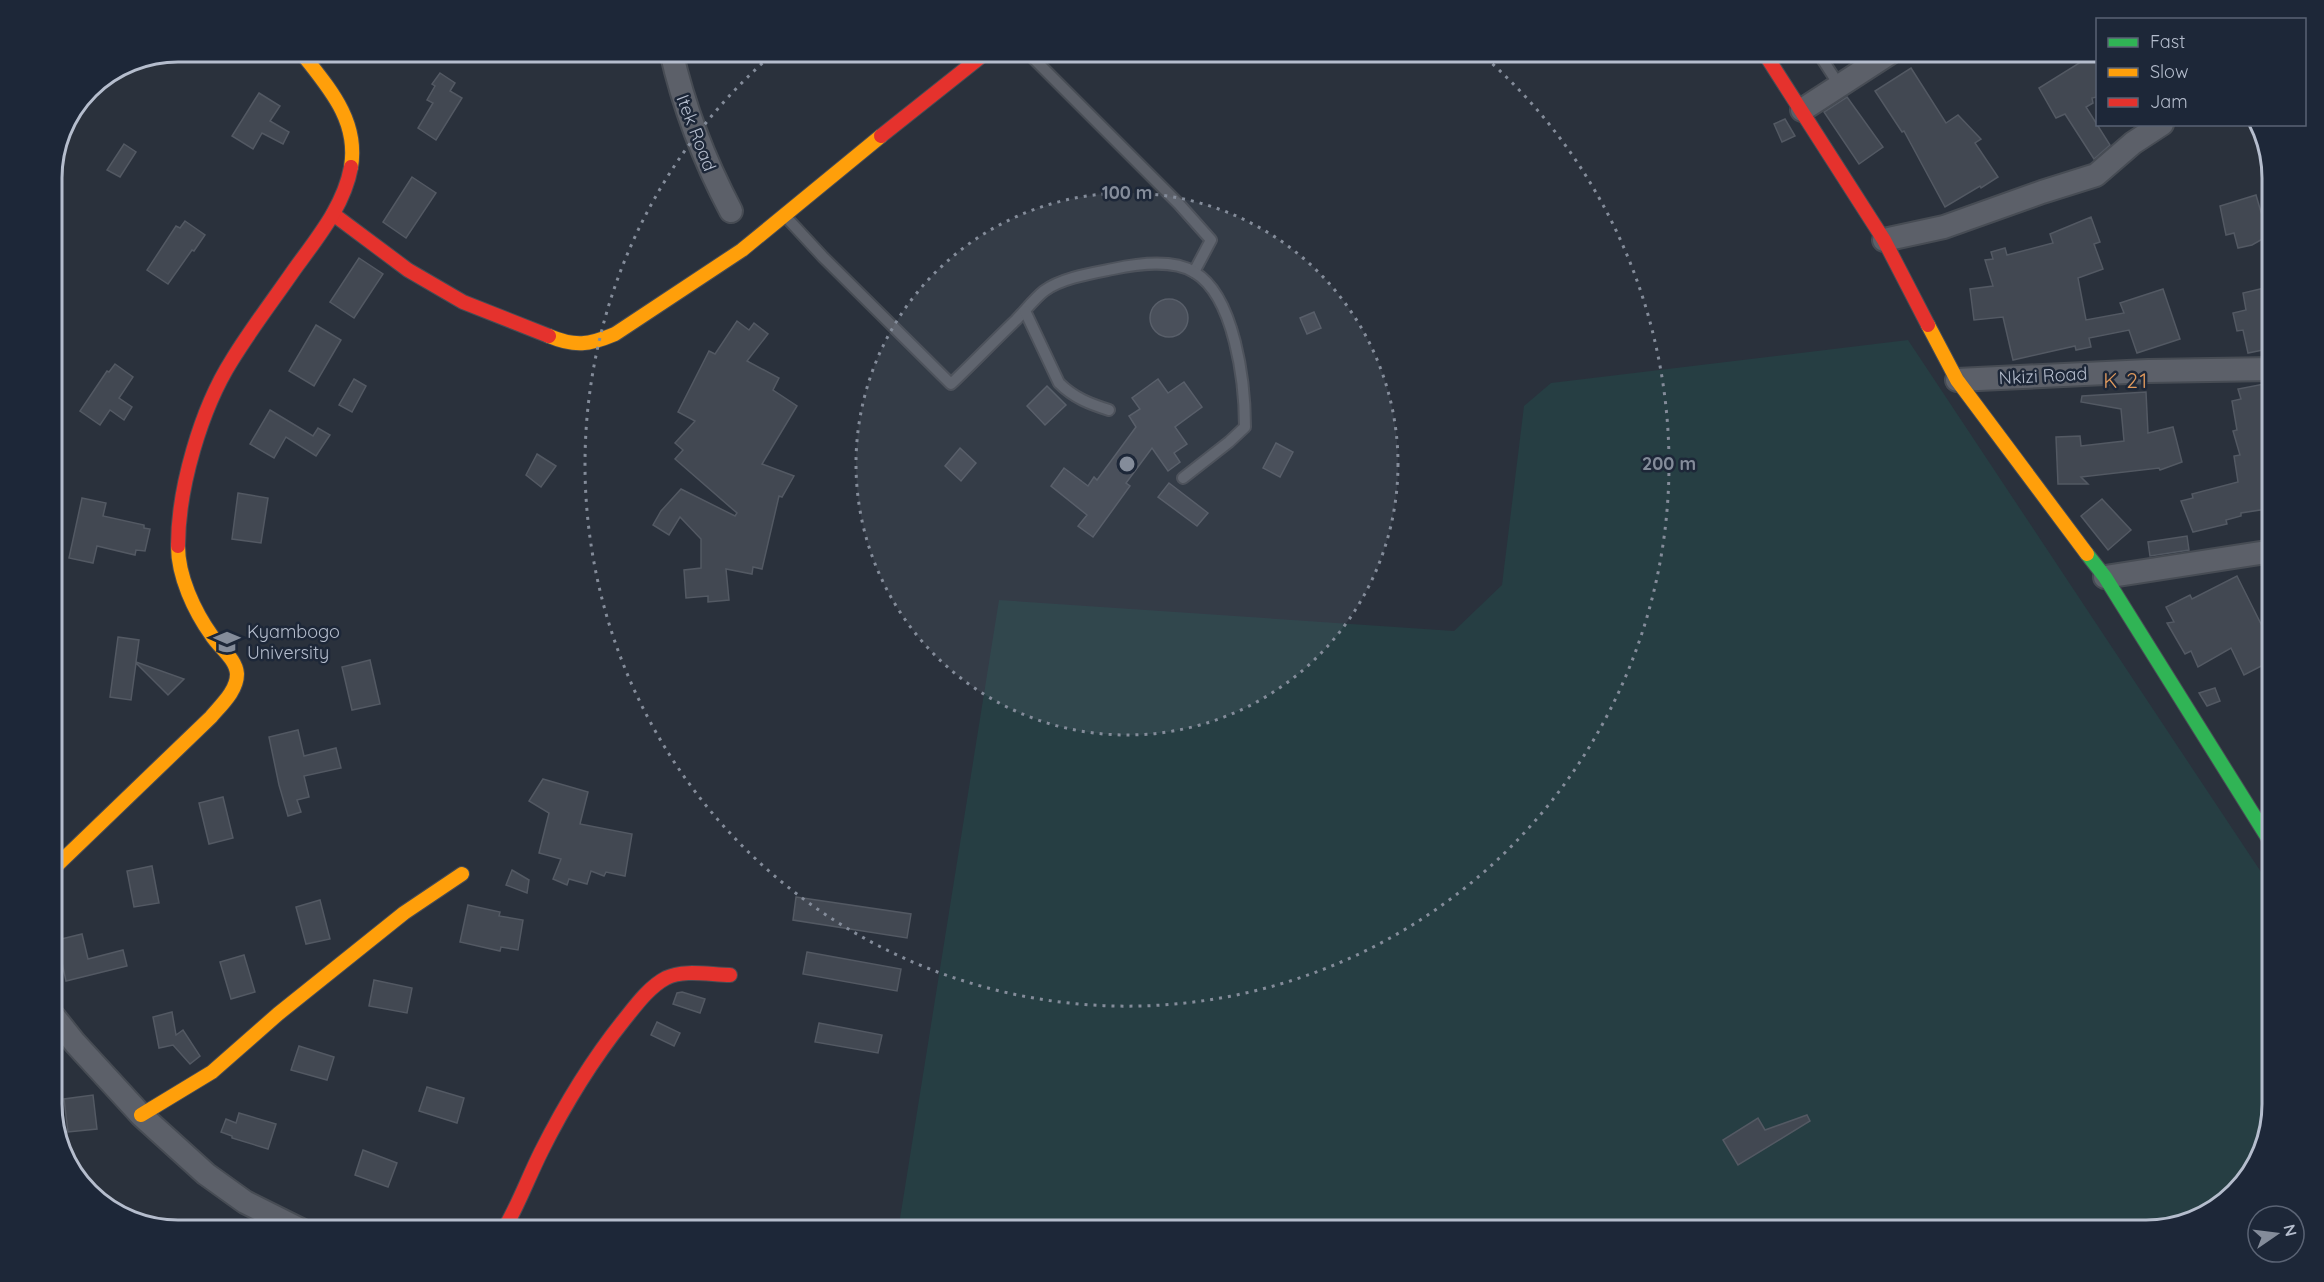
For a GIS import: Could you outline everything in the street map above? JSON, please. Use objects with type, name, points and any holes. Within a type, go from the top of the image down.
[{"type":"street","points":[[62,861],[140,788],[211,717],[232,690],[237,676],[234,664],[211,635],[187,590],[178,557],[178,520],[199,429],[231,361],[333,214],[348,183],[353,154],[350,127],[339,102],[308,62]]},
{"type":"street","name":"Itek Road","points":[[674,62],[681,94],[693,128],[731,211]]},
{"type":"street","points":[[333,214],[408,270],[463,302],[561,341],[579,345],[599,341],[615,334],[758,240],[969,62]]},
{"type":"street","points":[[1770,62],[1884,240],[1958,380],[2105,577],[2262,828]]},
{"type":"street","points":[[1802,110],[1876,62]]},
{"type":"street","points":[[1884,240],[1944,227],[2042,192],[2096,176],[2133,143],[2159,126]]},
{"type":"street","name":"Nkizi Road","points":[[1958,380],[2148,371],[2262,369]]},
{"type":"street","points":[[2105,577],[2262,553]]},
{"type":"street","points":[[141,1115],[212,1072],[278,1014],[371,939],[404,913],[462,874]]},
{"type":"street","points":[[509,1220],[522,1198],[548,1140],[620,1024],[642,998],[667,977],[730,975]]},
{"type":"street","points":[[62,1027],[141,1115],[206,1174],[245,1202],[281,1220]]},
{"type":"lane","points":[[1037,62],[1179,204],[1211,240],[1194,272]]},
{"type":"lane","points":[[1824,62],[1839,85]]},
{"type":"lane","points":[[786,217],[951,384],[1046,290],[1081,275],[1128,266],[1172,265],[1194,272],[1212,289],[1226,314],[1236,346],[1245,408],[1245,427],[1183,478]]},
{"type":"lane","points":[[1024,311],[1059,383],[1085,403],[1109,410]]},
{"type":"green space","points":[[1908,340],[2262,873],[2262,1112],[2251,1156],[2234,1181],[2223,1192],[2198,1209],[2162,1220],[900,1220],[999,600],[1454,631],[1502,585],[1524,406],[1551,383]]},
{"type":"building","points":[[2081,62],[2096,62],[2096,97],[2092,98],[2093,103],[2086,107],[2110,145],[2094,159],[2065,114],[2056,118],[2039,88]]},
{"type":"building","points":[[1911,68],[1946,123],[1958,115],[1981,139],[1975,143],[1998,177],[1945,207],[1904,131],[1902,132],[1875,91]]},
{"type":"building","points":[[440,73],[455,83],[450,91],[462,98],[436,140],[418,128],[433,103],[427,100],[435,86],[432,84]]},
{"type":"building","points":[[259,93],[280,106],[270,121],[289,132],[283,144],[262,133],[253,149],[232,136]]},
{"type":"building","points":[[1847,97],[1883,147],[1859,164],[1824,112]]},
{"type":"building","points":[[1785,119],[1795,136],[1782,142],[1774,124]]},
{"type":"building","points":[[124,144],[136,152],[120,177],[107,170]]},
{"type":"building","points":[[412,177],[436,193],[406,238],[383,222]]},
{"type":"building","points":[[2256,195],[2262,216],[2262,239],[2252,245],[2238,248],[2234,233],[2226,235],[2220,206]]},
{"type":"building","points":[[2091,217],[2100,242],[2094,244],[2103,269],[2078,278],[2086,320],[2124,313],[2120,303],[2163,289],[2180,339],[2137,353],[2129,330],[2089,338],[2091,347],[2076,350],[2075,346],[2013,360],[2003,317],[1974,320],[1970,289],[1993,286],[1985,260],[1993,259],[1991,252],[2005,248],[2007,255],[2053,243],[2050,234]]},
{"type":"building","points":[[185,221],[205,235],[168,284],[147,270],[176,226],[180,228]]},
{"type":"building","points":[[359,258],[383,274],[354,318],[330,302]]},
{"type":"building","points":[[2262,289],[2262,350],[2248,353],[2243,330],[2237,331],[2233,313],[2246,310],[2243,293]]},
{"type":"building","points":[[1169,299],[1182,305],[1188,318],[1182,331],[1169,337],[1156,331],[1150,318],[1156,305]]},
{"type":"building","points":[[1314,312],[1321,328],[1307,334],[1300,318]]},
{"type":"building","points":[[737,321],[749,330],[754,323],[768,334],[747,361],[779,378],[773,390],[797,406],[762,464],[794,476],[782,497],[779,496],[762,569],[753,567],[752,574],[726,569],[729,600],[708,602],[708,596],[686,598],[684,570],[701,568],[701,539],[680,517],[669,535],[653,525],[661,511],[681,489],[735,516],[737,513],[675,459],[683,450],[675,443],[695,421],[678,412],[709,351],[715,354]]},
{"type":"building","points":[[316,325],[341,340],[314,386],[289,371]]},
{"type":"building","points":[[115,364],[133,377],[119,398],[132,407],[124,420],[110,410],[100,425],[80,411],[107,371],[109,372]]},
{"type":"building","points":[[354,379],[366,386],[352,412],[339,405]]},
{"type":"building","points":[[1158,379],[1168,393],[1184,382],[1202,407],[1175,427],[1187,444],[1174,453],[1180,462],[1168,471],[1152,448],[1126,483],[1130,486],[1093,537],[1078,526],[1087,515],[1051,486],[1064,468],[1088,486],[1094,477],[1097,480],[1136,427],[1129,416],[1140,409],[1132,398]]},
{"type":"building","points":[[2262,384],[2262,510],[2241,513],[2241,516],[2226,520],[2227,524],[2193,532],[2181,501],[2193,498],[2192,494],[2238,482],[2234,456],[2240,455],[2233,431],[2237,430],[2232,401],[2241,399],[2238,389]]},
{"type":"building","points":[[1047,386],[1066,405],[1045,425],[1027,406]]},
{"type":"building","points":[[2146,392],[2148,433],[2173,427],[2182,462],[2160,470],[2159,468],[2081,477],[2088,484],[2058,484],[2056,437],[2080,436],[2081,446],[2124,441],[2121,409],[2081,402],[2082,396]]},
{"type":"building","points":[[270,410],[313,436],[318,428],[330,435],[316,456],[286,437],[274,458],[250,444]]},
{"type":"building","points":[[1276,443],[1293,452],[1280,477],[1263,468]]},
{"type":"building","points":[[960,448],[976,463],[961,481],[945,466]]},
{"type":"building","points":[[537,454],[556,466],[541,487],[526,475]]},
{"type":"building","points":[[1169,483],[1208,513],[1197,526],[1158,497]]},
{"type":"building","points":[[238,493],[268,498],[261,543],[232,539]]},
{"type":"building","points":[[82,498],[106,503],[103,516],[144,525],[144,528],[150,529],[145,551],[136,550],[135,555],[97,546],[93,563],[69,558]]},
{"type":"building","points":[[2102,499],[2131,530],[2108,550],[2081,516]]},
{"type":"building","points":[[2187,536],[2189,550],[2150,556],[2148,542]]},
{"type":"building","points":[[2237,576],[2262,626],[2262,666],[2244,675],[2231,648],[2198,667],[2191,651],[2185,654],[2167,623],[2174,622],[2166,607],[2190,595],[2192,599]]},
{"type":"building","points":[[118,637],[139,640],[136,662],[184,679],[168,695],[136,663],[131,700],[110,697]]},
{"type":"building","points":[[370,660],[380,704],[352,710],[342,667]]},
{"type":"building","points":[[2215,688],[2220,701],[2207,706],[2199,693]]},
{"type":"building","points":[[298,730],[304,756],[336,748],[341,768],[304,776],[309,797],[297,800],[301,812],[288,816],[269,737]]},
{"type":"building","points":[[543,779],[588,792],[580,824],[632,834],[625,876],[606,872],[604,876],[591,871],[587,884],[569,879],[567,885],[553,879],[561,859],[539,853],[549,813],[529,801]]},
{"type":"building","points":[[223,797],[233,838],[209,844],[199,803]]},
{"type":"building","points":[[152,866],[159,903],[134,907],[127,871]]},
{"type":"building","points":[[512,870],[529,880],[527,893],[506,885]]},
{"type":"building","points":[[796,897],[911,914],[907,938],[793,920]]},
{"type":"building","points":[[320,900],[330,939],[306,944],[296,907]]},
{"type":"building","points":[[468,905],[500,912],[499,916],[523,920],[518,950],[501,947],[500,951],[460,942]]},
{"type":"building","points":[[82,934],[88,959],[123,950],[127,966],[66,981],[62,963],[62,939]]},
{"type":"building","points":[[807,952],[901,969],[897,991],[803,974]]},
{"type":"building","points":[[244,955],[255,992],[231,999],[220,962]]},
{"type":"building","points":[[374,980],[412,988],[407,1013],[369,1006]]},
{"type":"building","points":[[682,992],[705,999],[700,1013],[673,1004],[677,993]]},
{"type":"building","points":[[172,1012],[176,1035],[183,1030],[200,1056],[190,1064],[173,1045],[159,1048],[153,1017]]},
{"type":"building","points":[[657,1022],[680,1033],[674,1046],[651,1035]]},
{"type":"building","points":[[819,1023],[882,1035],[878,1053],[815,1042]]},
{"type":"building","points":[[299,1046],[334,1057],[327,1080],[291,1070]]},
{"type":"building","points":[[427,1087],[464,1098],[457,1123],[419,1111]]},
{"type":"building","points":[[93,1095],[97,1129],[68,1132],[64,1099]]},
{"type":"building","points":[[239,1113],[276,1124],[268,1149],[232,1138],[221,1132],[226,1119],[236,1123]]},
{"type":"building","points":[[1807,1115],[1810,1121],[1738,1165],[1723,1140],[1758,1118],[1765,1130]]},
{"type":"building","points":[[363,1150],[397,1163],[388,1187],[355,1175]]},
{"type":"traffic: fast","points":[[2087,554],[2105,577],[2262,828]]},
{"type":"traffic: slow","points":[[308,62],[330,90],[345,118],[352,150],[351,167]]},
{"type":"traffic: slow","points":[[549,336],[567,342],[582,343],[615,334],[742,250],[881,136]]},
{"type":"traffic: slow","points":[[1928,325],[1957,380],[2087,554]]},
{"type":"traffic: slow","points":[[62,860],[211,717],[234,686],[236,669],[205,626],[193,604],[184,581],[178,546]]},
{"type":"traffic: slow","points":[[141,1115],[212,1072],[278,1014],[404,913],[462,874]]},
{"type":"traffic: jam","points":[[881,136],[974,62]]},
{"type":"traffic: jam","points":[[1770,62],[1884,240],[1928,325]]},
{"type":"traffic: jam","points":[[178,546],[182,499],[187,475],[210,402],[239,348],[336,208],[351,167]]},
{"type":"traffic: jam","points":[[333,214],[408,270],[463,302],[549,336]]},
{"type":"traffic: jam","points":[[509,1220],[541,1152],[569,1101],[601,1051],[643,997],[654,986],[673,975],[689,973],[730,975]]},
{"type":"place","name":"Kyambogo University","points":[[227,642]]},
{"type":"district","name":"K 21","points":[[2126,381]]}]
